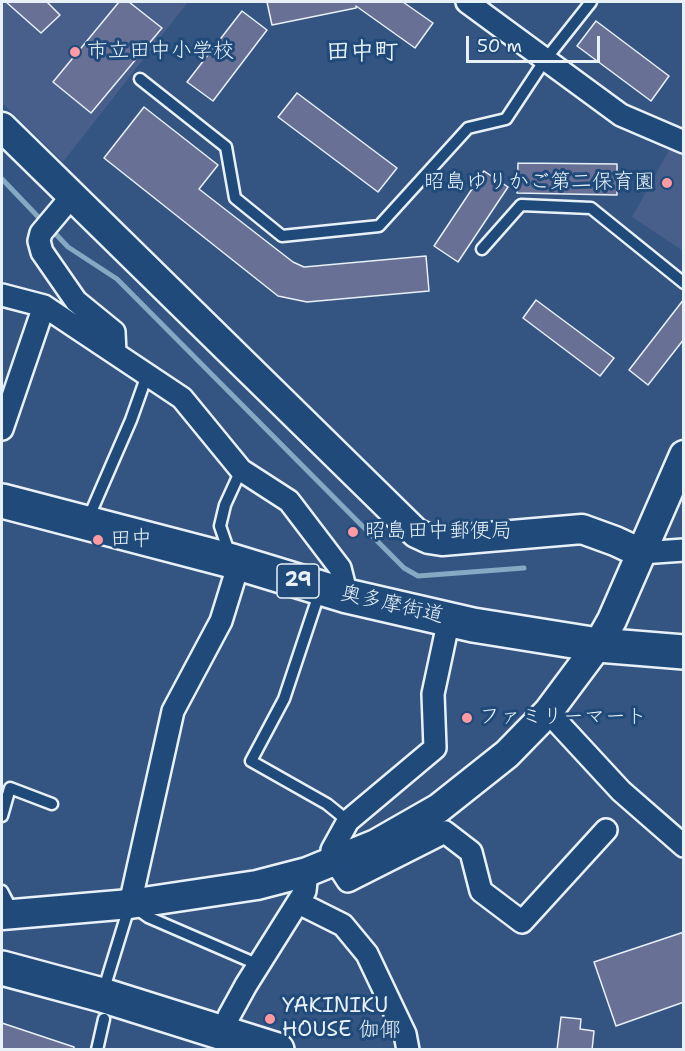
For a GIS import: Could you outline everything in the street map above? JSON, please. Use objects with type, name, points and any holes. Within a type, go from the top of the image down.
[{"type":"main road","name":"奥多摩街道","points":[[2,501],[236,562],[334,592],[500,631],[598,645],[684,652]]},
{"type":"main road","points":[[2,968],[101,1021]]},
{"type":"main road","points":[[2,988],[101,1021],[217,1044],[278,1050]]},
{"type":"street","points":[[467,2],[621,115],[684,142]]},
{"type":"street","points":[[2,127],[416,533],[441,541],[582,530],[594,532],[641,553],[684,550]]},
{"type":"street","points":[[72,196],[45,228],[39,241],[42,252],[76,301],[114,332],[115,353]]},
{"type":"street","points":[[2,295],[44,306],[182,399],[241,470],[289,501],[340,568],[334,592]]},
{"type":"street","points":[[2,429],[44,306]]},
{"type":"street","points":[[5,906],[130,904],[236,890],[307,872],[335,861],[376,844],[439,808],[507,754],[548,712],[598,645],[612,620],[684,455]]},
{"type":"street","points":[[130,904],[173,711],[221,621],[236,562]]},
{"type":"street","points":[[449,619],[433,694],[435,748],[348,821],[332,850],[335,861],[348,881],[445,832],[471,852],[481,891],[522,922],[606,830]]},
{"type":"street","points":[[548,712],[621,790],[682,843]]},
{"type":"street","points":[[217,1044],[229,1016],[306,891],[307,872]]},
{"type":"street","points":[[299,903],[343,925],[367,954],[405,1034],[408,1050]]},
{"type":"lane","points":[[140,79],[226,147],[235,198],[282,236],[379,226],[468,128],[506,118],[545,60],[591,2]]},
{"type":"lane","points":[[482,249],[521,205],[591,208],[684,284]]},
{"type":"lane","points":[[86,523],[132,420],[147,375]]},
{"type":"lane","points":[[236,562],[220,526],[225,506],[241,470]]},
{"type":"lane","points":[[334,592],[284,699],[251,761],[327,804],[348,821]]},
{"type":"lane","points":[[2,816],[10,788],[52,804]]},
{"type":"lane","points":[[101,1021],[130,904],[148,917],[259,965]]},
{"type":"shaded area","name":"市立田中小学校","points":[[2,2],[188,2],[63,162],[2,103]]},
{"type":"shaded area","name":"昭島ゆりかご第二保育園","points":[[672,145],[683,150],[683,251],[632,217]]},
{"type":"building","points":[[6,2],[47,2],[60,15],[41,33]]},
{"type":"building","points":[[119,2],[129,2],[162,28],[91,113],[53,82]]},
{"type":"building","points":[[267,2],[403,2],[433,23],[415,48],[356,6],[356,8],[272,25]]},
{"type":"building","points":[[242,11],[267,30],[213,101],[187,82]]},
{"type":"building","points":[[596,21],[669,76],[651,101],[577,46]]},
{"type":"building","points":[[297,93],[397,168],[378,192],[278,117]]},
{"type":"building","points":[[144,107],[218,165],[199,189],[293,262],[304,267],[426,256],[429,291],[307,302],[278,296],[104,158]]},
{"type":"building","points":[[518,163],[617,164],[617,195],[517,193]]},
{"type":"building","points":[[484,171],[508,187],[458,262],[434,246]]},
{"type":"building","points":[[684,299],[684,339],[648,385],[629,370]]},
{"type":"building","points":[[536,300],[614,358],[600,376],[523,318]]},
{"type":"building","points":[[684,932],[684,1002],[616,1026],[594,962]]},
{"type":"building","points":[[561,1017],[581,1019],[580,1029],[594,1031],[592,1050],[557,1050]]},
{"type":"building","points":[[2,1023],[74,1047],[74,1050],[2,1050]]},
{"type":"waterway","points":[[2,179],[44,223]]},
{"type":"waterway","points":[[51,229],[68,247],[117,279],[404,568],[418,576],[524,568]]},
{"type":"place","name":"市立田中小学校","points":[[75,52]]},
{"type":"place","name":"昭島ゆりかご第二保育園","points":[[667,183]]},
{"type":"place","name":"昭島田中郵便局","points":[[353,532]]},
{"type":"place","name":"田中","points":[[98,540]]},
{"type":"place","name":"ファミリーマート","points":[[467,718]]},
{"type":"place","name":"YAKINIKU HOUSE 伽倻","points":[[270,1019]]},
{"type":"district","name":"田中町","points":[[362,53]]}]
